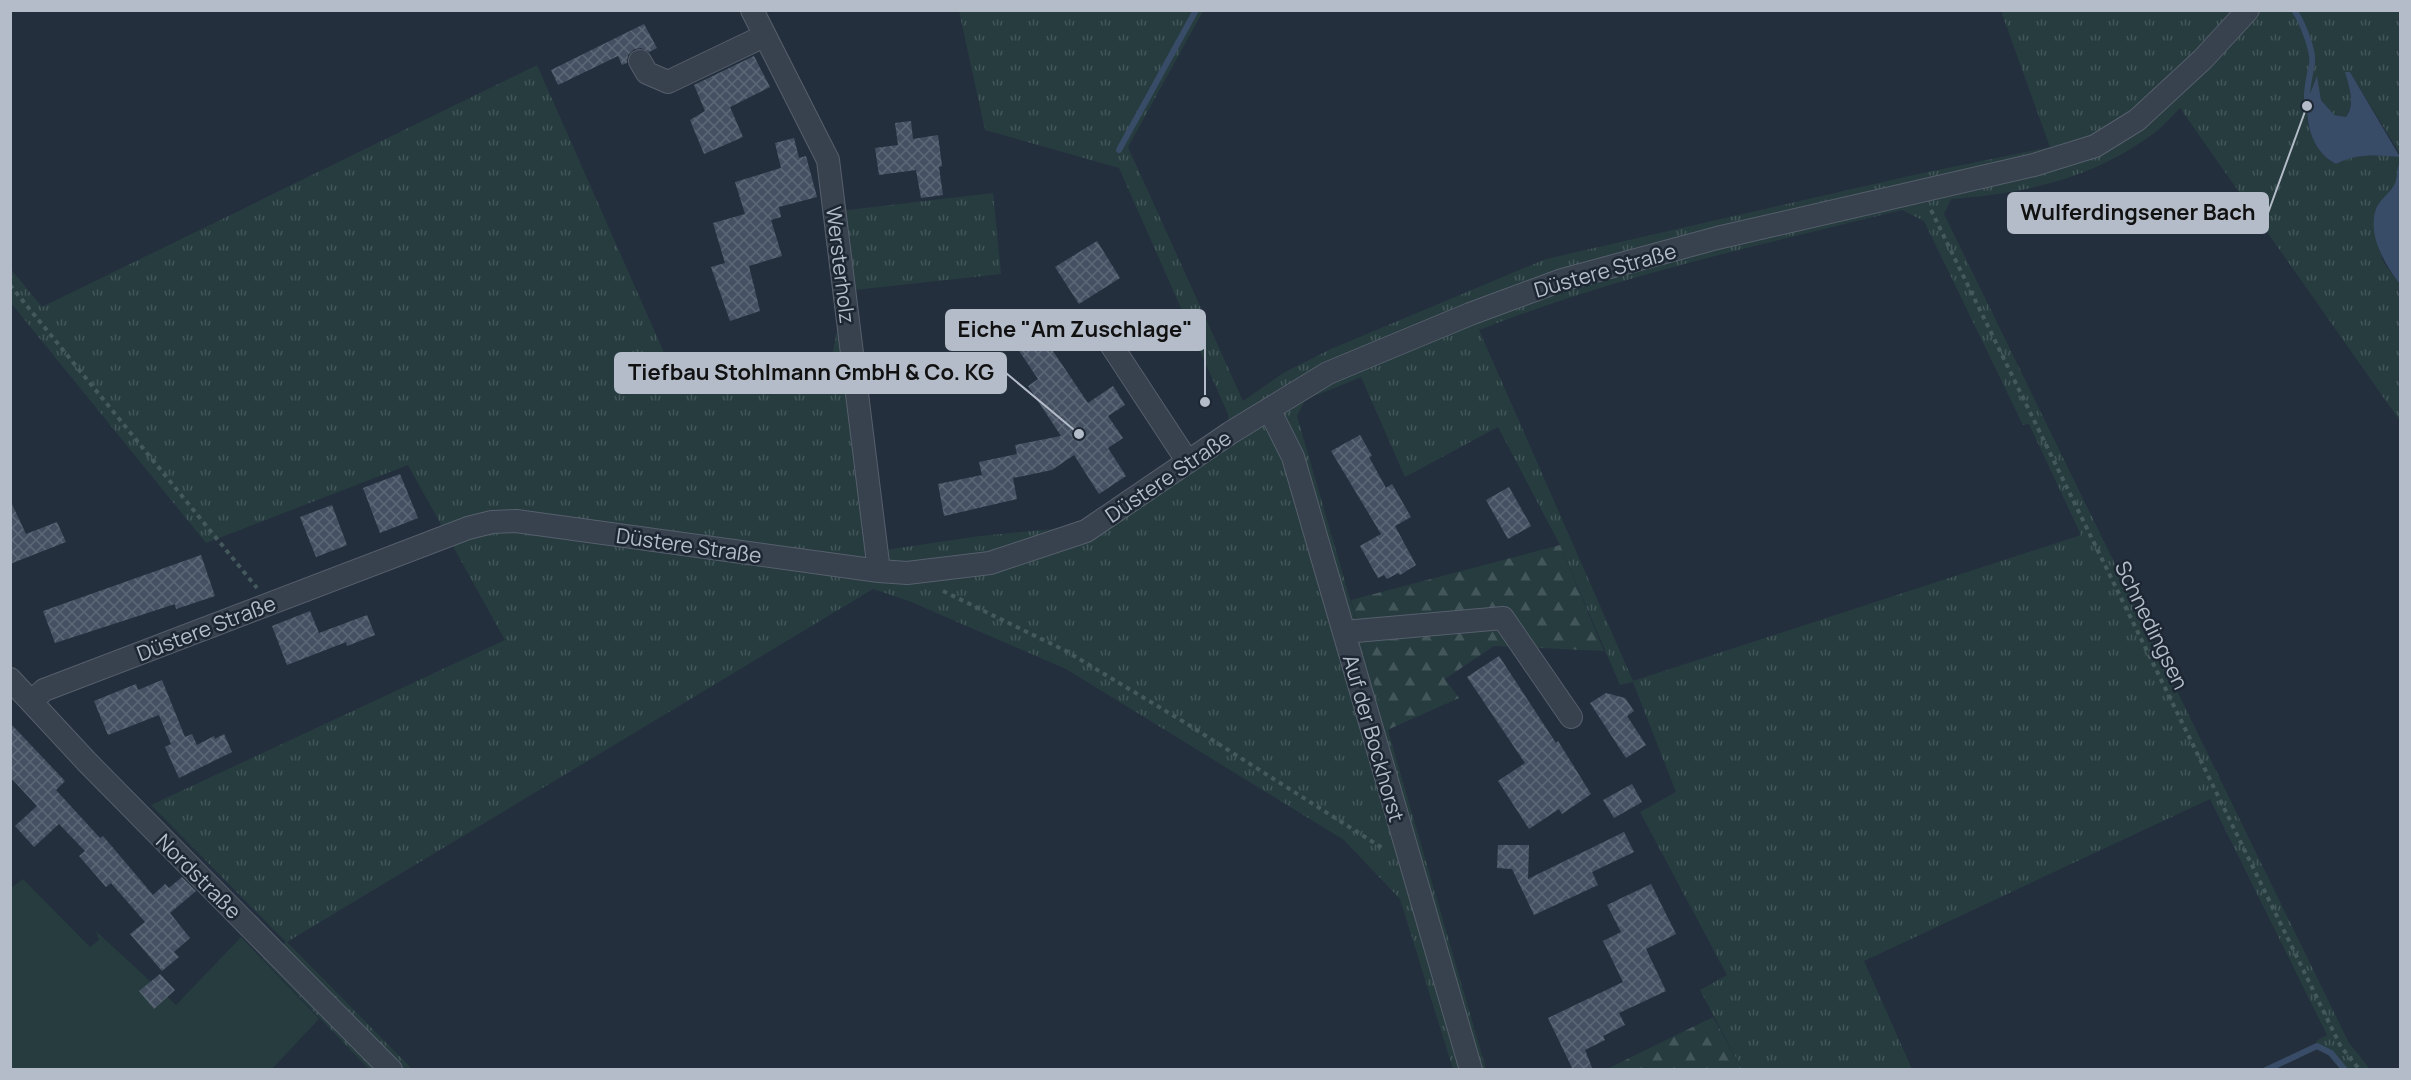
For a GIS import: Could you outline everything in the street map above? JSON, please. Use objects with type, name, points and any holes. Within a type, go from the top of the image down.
[{"type":"street","name":"Wersterholz","points":[[752,10],[828,160],[879,572]]},
{"type":"street","name":"Düstere Straße","points":[[32,700],[44,690],[268,603],[468,528],[492,522],[516,521],[879,572],[907,573],[990,563],[1086,531],[1269,409],[1344,365],[1470,314],[1562,280],[1717,238],[2063,157],[2095,146],[2138,120],[2204,59],[2248,10]]},
{"type":"street","points":[[640,61],[647,73],[668,82],[764,36]]},
{"type":"street","points":[[1106,337],[1188,462]]},
{"type":"street","name":"Auf der Bockhorst","points":[[1269,409],[1293,457],[1471,1070]]},
{"type":"street","points":[[1344,632],[1503,618],[1571,717]]},
{"type":"street","name":"Nordstraße","points":[[10,679],[32,700],[87,762],[391,1070]]},
{"type":"path","name":"Schnedingsen","points":[[1922,191],[2327,1019],[2341,1047],[2360,1070]]},
{"type":"path","points":[[10,285],[268,603]]},
{"type":"path","points":[[907,573],[1066,651],[1364,835],[1411,869]]},
{"type":"green space","points":[[959,11],[1203,11],[1128,147],[1243,401],[1285,372],[1331,349],[1546,259],[1909,176],[2050,147],[2001,11],[2400,11],[2400,154],[2350,72],[2351,106],[2346,117],[2334,115],[2321,100],[2317,77],[2309,97],[2307,112],[2310,130],[2317,146],[2336,164],[2359,156],[2400,157],[2395,185],[2388,193],[2378,247],[2384,263],[2400,284],[2400,421],[2180,108],[2154,133],[2103,164],[2055,182],[2030,188],[1951,199],[1944,214],[2349,1043],[2370,1069],[2340,1069],[2316,1041],[2327,1035],[2210,799],[1864,961],[1912,1069],[1742,1069],[1700,990],[1727,975],[1640,812],[1676,792],[1633,682],[1620,685],[1560,545],[1498,427],[1405,477],[1361,377],[1305,400],[1297,416],[1486,1069],[1453,1069],[1400,899],[1344,840],[1066,669],[909,601],[873,589],[287,942],[412,1069],[369,1069],[262,958],[286,942],[151,805],[505,640],[408,465],[206,543],[11,303],[10,268],[42,307],[537,65],[669,364],[700,388],[725,391],[756,385],[832,356],[845,291],[885,550],[980,536],[1084,526],[1229,429],[1228,414],[1119,168],[985,130]],"holes":[[[1902,210],[1924,221],[2023,425],[2029,424],[2081,535],[1633,681],[1479,330],[1583,293],[1795,236]]]},
{"type":"green space","points":[[993,193],[1001,274],[845,291],[839,211]]},
{"type":"green space","points":[[1560,545],[1604,651],[1494,646],[1445,679],[1459,698],[1387,730],[1351,600]]},
{"type":"green space","points":[[23,879],[90,947],[99,940],[96,931],[176,1005],[241,937],[319,1019],[272,1069],[14,1070],[11,1065],[11,888]]},
{"type":"green space","points":[[1713,1017],[1742,1069],[1607,1069]]},
{"type":"water","points":[[2345,72],[2350,72],[2400,157],[2359,156],[2336,164],[2318,147],[2309,124],[2307,107],[2309,96],[2317,76],[2321,100],[2334,115],[2346,117],[2351,101]]},
{"type":"water","points":[[2399,164],[2400,284],[2383,259],[2374,229],[2376,209],[2395,184]]},
{"type":"building","points":[[644,24],[657,48],[649,52],[641,48],[634,49],[628,55],[627,63],[622,65],[618,56],[558,85],[551,70]]},
{"type":"building","points":[[754,56],[770,87],[730,107],[743,137],[704,154],[690,120],[705,111],[694,85]]},
{"type":"building","points":[[911,121],[913,139],[938,135],[943,195],[921,198],[916,170],[879,175],[875,148],[898,145],[895,123]]},
{"type":"building","points":[[794,138],[799,158],[806,156],[817,197],[779,207],[781,217],[771,220],[782,256],[749,266],[760,311],[730,321],[711,267],[725,263],[713,223],[745,214],[735,182],[781,168],[775,143]]},
{"type":"building","points":[[1097,241],[1120,278],[1079,304],[1055,267]]},
{"type":"building","points":[[1030,317],[1088,403],[1113,386],[1125,405],[1108,416],[1123,438],[1108,448],[1126,476],[1099,494],[1074,455],[1052,470],[1013,478],[1017,499],[944,516],[938,484],[982,475],[979,462],[1017,454],[1015,445],[1061,436],[1028,386],[1038,379],[1007,333]]},
{"type":"building","points":[[1360,435],[1386,488],[1392,484],[1411,517],[1395,526],[1416,565],[1400,575],[1398,573],[1387,579],[1384,575],[1378,578],[1360,546],[1381,534],[1331,451]]},
{"type":"building","points":[[400,474],[418,518],[380,533],[363,488]]},
{"type":"building","points":[[1509,487],[1531,526],[1508,539],[1486,500]]},
{"type":"building","points":[[10,500],[26,534],[57,522],[66,542],[10,564]]},
{"type":"building","points":[[332,505],[347,545],[316,557],[300,517]]},
{"type":"building","points":[[201,555],[215,596],[176,609],[175,604],[55,643],[43,611]]},
{"type":"building","points":[[310,611],[319,633],[367,615],[375,635],[347,646],[346,642],[287,665],[272,626]]},
{"type":"building","points":[[1499,656],[1556,743],[1558,741],[1591,794],[1562,814],[1559,809],[1529,829],[1498,781],[1525,763],[1467,677]]},
{"type":"building","points":[[162,680],[185,737],[192,734],[197,745],[214,736],[215,739],[224,734],[232,752],[179,778],[165,747],[171,744],[159,715],[108,735],[94,701],[136,684],[138,690]]},
{"type":"building","points":[[1606,693],[1625,698],[1634,711],[1627,716],[1646,745],[1626,758],[1590,703]]},
{"type":"building","points":[[10,723],[65,781],[56,790],[100,838],[103,836],[153,895],[165,884],[169,888],[182,877],[196,891],[170,913],[190,938],[174,952],[179,957],[162,971],[130,934],[145,922],[111,883],[106,887],[79,856],[85,851],[59,824],[34,847],[15,826],[37,806],[10,777]]},
{"type":"building","points":[[1632,784],[1642,802],[1614,818],[1603,800]]},
{"type":"building","points":[[1624,832],[1634,852],[1592,872],[1598,885],[1534,915],[1512,869],[1497,868],[1498,845],[1529,845],[1528,879]]},
{"type":"building","points":[[1651,884],[1676,934],[1646,949],[1666,991],[1619,1013],[1625,1025],[1603,1036],[1605,1040],[1585,1050],[1593,1070],[1573,1070],[1548,1018],[1623,982],[1603,941],[1621,932],[1607,905]]},
{"type":"building","points":[[160,974],[175,990],[154,1009],[139,991]]},
{"type":"waterway","points":[[1119,150],[1196,10]]},
{"type":"waterway","points":[[2294,10],[2307,36],[2312,58],[2307,92],[2308,110]]},
{"type":"waterway","points":[[2266,1070],[2317,1046],[2331,1053],[2345,1070]]},
{"type":"place","name":"Wulferdingsener Bach","points":[[2307,106]]},
{"type":"place","name":"Eiche \"Am Zuschlage\"","points":[[1205,402]]},
{"type":"place","name":"Tiefbau Stohlmann GmbH & Co. KG","points":[[1079,434]]}]
